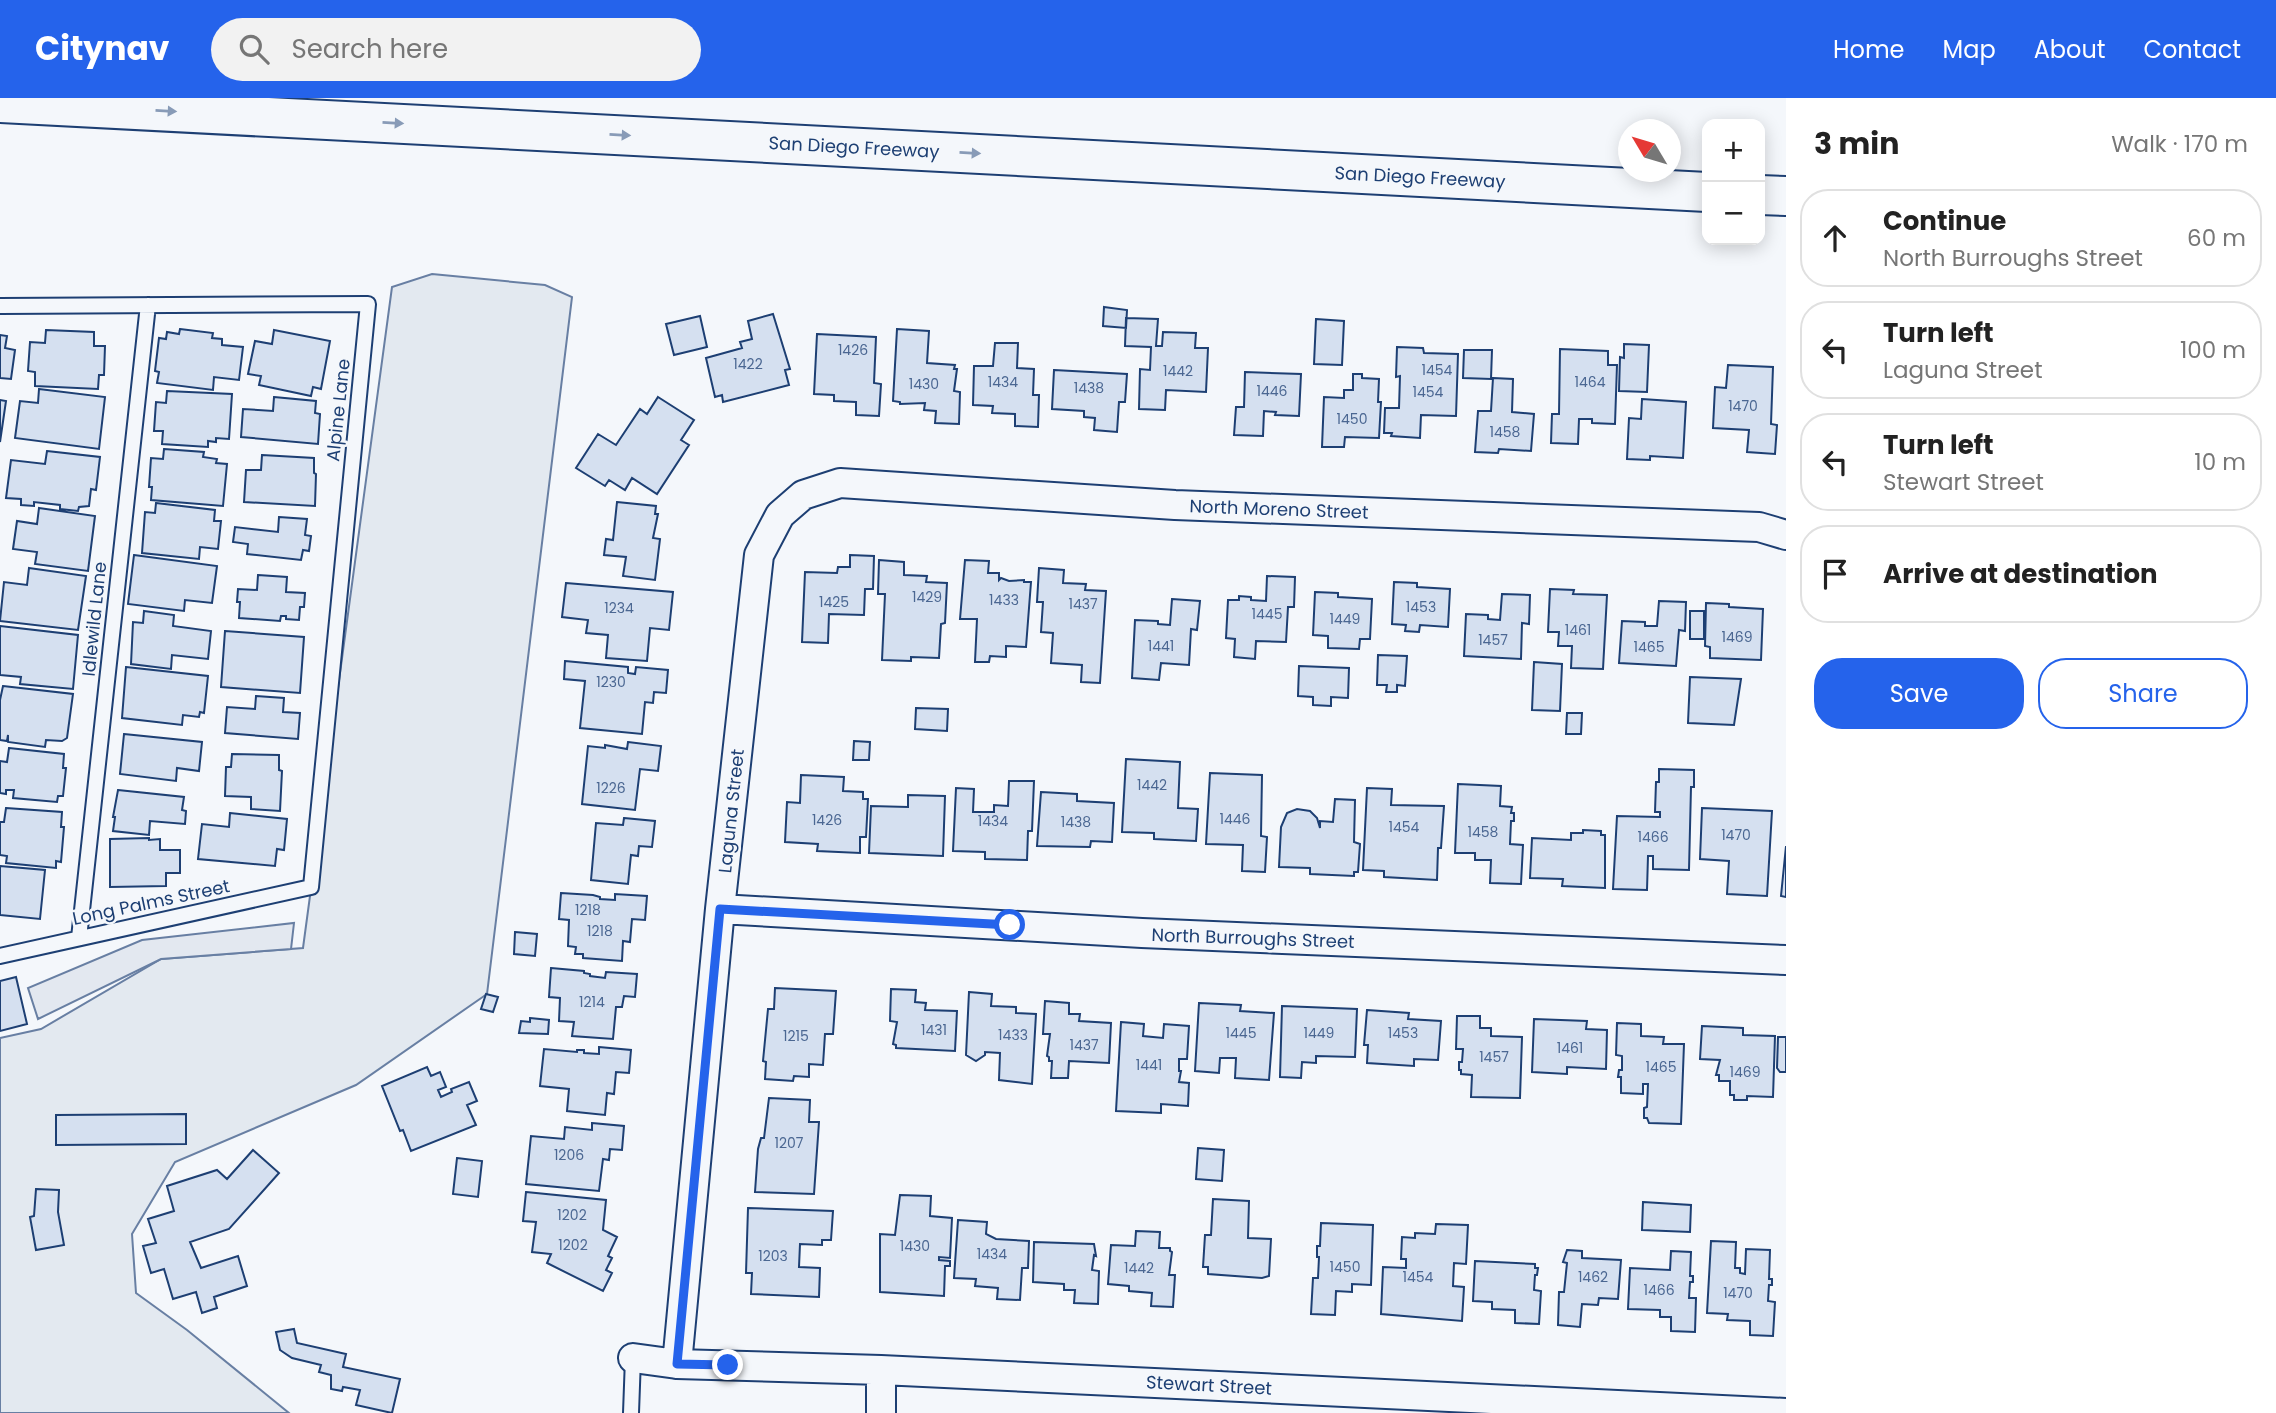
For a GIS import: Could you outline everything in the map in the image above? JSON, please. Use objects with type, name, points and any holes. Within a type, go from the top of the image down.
[{"type":"highway","name":"San Diego Freeway","points":[[0,103],[1702,192]]},
{"type":"highway","points":[[1765,195],[1786,196]]},
{"type":"street","name":"North Moreno Street","points":[[780,515],[803,495],[840,483],[1175,505],[1759,527],[1786,535]]},
{"type":"street","name":"Laguna Street","points":[[677,1364],[720,909],[758,555],[780,515]]},
{"type":"street","name":"North Burroughs Street","points":[[720,909],[1142,933],[1786,960]]},
{"type":"street","name":"Stewart Street","points":[[633,1358],[677,1364],[881,1370],[1692,1411],[1786,1413]]},
{"type":"street","points":[[881,1370],[881,1413]]},
{"type":"lane","name":"Alpine Lane","points":[[0,306],[368,304],[311,887]]},
{"type":"lane","name":"Idlewild Lane","points":[[79,938],[148,305]]},
{"type":"lane","name":"Long Palms Street","points":[[0,956],[311,887]]},
{"type":"lane","points":[[631,1413],[633,1358]]},
{"type":"shaded area","points":[[432,274],[545,285],[572,297],[487,994],[356,1085],[175,1162],[132,1234],[136,1293],[187,1330],[289,1413],[0,1413],[0,1038],[41,1029],[161,959],[303,948],[392,287]]},
{"type":"shaded area","points":[[294,923],[291,949],[161,959],[38,1019],[28,988],[142,940]]},
{"type":"building","points":[[1104,307],[1127,310],[1126,328],[1103,326]]},
{"type":"building","points":[[773,314],[790,369],[785,370],[789,385],[723,402],[722,395],[715,397],[706,358],[742,348],[740,342],[752,339],[748,321]]},
{"type":"building","points":[[700,316],[707,347],[674,355],[666,324]]},
{"type":"building","points":[[1126,318],[1158,319],[1156,346],[1162,346],[1163,332],[1196,333],[1195,348],[1208,348],[1206,392],[1166,390],[1165,410],[1139,409],[1140,369],[1150,370],[1151,347],[1125,346]]},
{"type":"building","points":[[1316,319],[1344,321],[1342,365],[1314,364]]},
{"type":"building","points":[[180,329],[213,333],[212,338],[222,339],[222,345],[243,347],[239,380],[214,377],[213,390],[157,383],[159,372],[155,371],[159,338],[166,339],[167,332],[179,334]]},
{"type":"building","points":[[897,329],[929,331],[927,363],[955,365],[954,369],[957,369],[954,391],[960,392],[959,424],[935,423],[936,411],[924,410],[925,403],[900,404],[893,401]]},
{"type":"building","points":[[46,330],[94,332],[94,346],[105,346],[104,375],[99,375],[98,389],[35,386],[35,372],[28,371],[30,342],[45,343]]},
{"type":"building","points":[[274,330],[330,341],[321,389],[313,387],[311,396],[259,385],[261,376],[248,374],[255,341],[272,344]]},
{"type":"building","points":[[817,334],[876,337],[874,383],[881,384],[879,416],[856,415],[856,402],[834,401],[834,395],[814,394]]},
{"type":"building","points":[[0,335],[7,336],[5,348],[15,350],[11,379],[0,378]]},
{"type":"building","points":[[995,343],[1018,343],[1017,368],[1034,369],[1033,395],[1039,395],[1038,427],[1015,426],[1015,414],[992,413],[993,406],[973,405],[974,366],[993,366]]},
{"type":"building","points":[[1624,344],[1649,345],[1647,392],[1619,391],[1620,357],[1624,358]]},
{"type":"building","points":[[1397,347],[1423,348],[1424,353],[1458,354],[1456,416],[1421,415],[1420,438],[1384,433],[1385,408],[1399,408]]},
{"type":"building","points":[[1560,349],[1608,351],[1608,365],[1617,365],[1615,424],[1592,423],[1592,419],[1579,419],[1578,444],[1551,443],[1552,414],[1559,414]]},
{"type":"building","points":[[1464,350],[1492,350],[1491,379],[1463,378]]},
{"type":"building","points":[[1728,365],[1773,367],[1771,424],[1777,425],[1775,454],[1747,452],[1749,430],[1713,428],[1715,387],[1726,388]]},
{"type":"building","points":[[1054,370],[1127,374],[1125,402],[1119,402],[1117,432],[1094,430],[1095,418],[1084,417],[1084,411],[1052,409]]},
{"type":"building","points":[[1245,372],[1301,374],[1299,416],[1275,415],[1276,412],[1264,411],[1263,436],[1234,435],[1236,407],[1244,407]]},
{"type":"building","points":[[1353,374],[1362,374],[1362,378],[1379,379],[1379,438],[1345,437],[1344,447],[1322,447],[1324,397],[1344,398],[1344,390],[1353,390]]},
{"type":"building","points":[[1493,378],[1513,379],[1512,412],[1534,414],[1531,451],[1499,449],[1498,453],[1475,452],[1478,411],[1491,411]]},
{"type":"building","points":[[39,389],[105,397],[99,449],[15,438],[20,401],[38,403]]},
{"type":"building","points":[[167,391],[232,394],[229,439],[216,438],[216,442],[208,441],[208,447],[162,444],[163,431],[154,431],[156,402],[166,403]]},
{"type":"building","points":[[274,397],[316,401],[315,413],[320,414],[318,444],[241,437],[243,409],[273,411]]},
{"type":"building","points":[[658,397],[694,420],[681,440],[689,445],[657,494],[632,478],[625,490],[609,480],[605,486],[576,468],[598,434],[616,445],[640,409],[647,414]]},
{"type":"building","points":[[1642,399],[1686,402],[1683,458],[1650,456],[1650,460],[1627,459],[1629,418],[1641,419]]},
{"type":"building","points":[[0,400],[6,401],[0,442]]},
{"type":"building","points":[[164,449],[204,452],[203,457],[217,459],[216,463],[227,464],[223,506],[151,500],[151,458],[163,459]]},
{"type":"building","points":[[47,451],[100,457],[96,490],[91,489],[89,506],[79,507],[78,511],[60,509],[60,505],[34,502],[34,506],[21,505],[21,499],[6,498],[11,460],[45,464]]},
{"type":"building","points":[[262,455],[314,458],[315,506],[244,502],[246,470],[261,470]]},
{"type":"building","points":[[617,502],[656,506],[655,514],[658,514],[653,538],[660,539],[655,580],[623,576],[626,557],[604,555],[606,539],[613,540]]},
{"type":"building","points":[[156,503],[215,510],[214,521],[221,521],[218,549],[200,547],[199,559],[142,553],[145,512],[155,513]]},
{"type":"building","points":[[39,508],[95,516],[88,571],[35,564],[37,552],[13,549],[17,521],[37,524]]},
{"type":"building","points":[[279,517],[307,519],[305,535],[311,536],[309,551],[303,550],[301,560],[247,554],[248,544],[233,542],[235,527],[278,532]]},
{"type":"building","points":[[134,555],[217,566],[212,603],[185,600],[184,611],[128,604]]},
{"type":"building","points":[[850,555],[874,556],[873,589],[865,589],[864,615],[829,614],[828,643],[802,642],[805,572],[837,573],[838,567],[850,567]]},
{"type":"building","points":[[879,560],[904,562],[904,575],[927,576],[926,582],[947,583],[945,623],[941,624],[939,658],[882,660],[885,594],[878,594]]},
{"type":"building","points":[[965,560],[989,561],[988,573],[999,573],[999,580],[1001,578],[1031,582],[1026,647],[1006,646],[1006,657],[990,656],[989,662],[975,662],[977,619],[960,619]]},
{"type":"building","points":[[29,568],[86,576],[78,630],[0,621],[4,582],[27,585]]},
{"type":"building","points":[[1039,568],[1064,570],[1063,583],[1086,584],[1085,590],[1106,591],[1100,683],[1081,682],[1082,665],[1051,663],[1053,633],[1041,632],[1043,602],[1037,602]]},
{"type":"building","points":[[258,575],[287,577],[286,592],[305,593],[299,620],[286,619],[286,616],[281,616],[280,621],[239,618],[238,589],[257,590]]},
{"type":"building","points":[[1267,576],[1295,577],[1294,607],[1288,607],[1286,642],[1256,641],[1255,659],[1234,657],[1235,639],[1226,638],[1228,600],[1239,600],[1239,596],[1266,601]]},
{"type":"building","points":[[1394,582],[1417,583],[1417,587],[1450,589],[1448,627],[1420,625],[1419,632],[1405,631],[1406,625],[1392,624]]},
{"type":"building","points":[[566,583],[673,592],[669,630],[650,628],[647,661],[606,658],[608,635],[586,633],[588,620],[562,617]]},
{"type":"building","points":[[1550,589],[1574,590],[1573,594],[1607,595],[1603,669],[1571,668],[1572,646],[1558,646],[1559,632],[1548,632]]},
{"type":"building","points":[[1315,592],[1338,593],[1338,597],[1372,599],[1370,639],[1360,639],[1359,649],[1328,648],[1328,636],[1313,635]]},
{"type":"building","points":[[1502,594],[1530,595],[1529,624],[1522,623],[1521,659],[1464,656],[1466,614],[1488,615],[1488,619],[1500,620]]},
{"type":"building","points":[[1172,599],[1200,601],[1197,630],[1191,629],[1189,665],[1161,663],[1159,680],[1132,678],[1135,620],[1158,621],[1158,624],[1170,625]]},
{"type":"building","points":[[1659,601],[1686,602],[1685,631],[1679,630],[1676,666],[1619,663],[1622,621],[1645,622],[1645,626],[1657,626]]},
{"type":"building","points":[[1706,603],[1763,609],[1761,660],[1710,658],[1710,647],[1705,646]]},
{"type":"building","points":[[144,611],[174,615],[173,626],[211,631],[208,659],[172,655],[171,669],[131,664],[133,622],[143,623]]},
{"type":"building","points":[[1690,611],[1704,611],[1704,639],[1690,639]]},
{"type":"building","points":[[0,626],[78,635],[73,689],[20,684],[21,677],[0,675]]},
{"type":"building","points":[[225,631],[304,637],[300,693],[221,687]]},
{"type":"building","points":[[1378,655],[1407,656],[1405,686],[1397,685],[1397,692],[1386,692],[1387,685],[1377,685]]},
{"type":"building","points":[[565,661],[628,667],[628,673],[635,674],[636,667],[668,670],[666,693],[654,692],[653,703],[645,702],[642,734],[580,728],[585,681],[564,679]]},
{"type":"building","points":[[1534,662],[1562,664],[1560,711],[1532,710]]},
{"type":"building","points":[[1299,666],[1349,668],[1348,698],[1331,697],[1331,706],[1313,705],[1313,697],[1298,696]]},
{"type":"building","points":[[126,667],[208,676],[204,713],[200,712],[199,717],[183,715],[182,725],[122,718]]},
{"type":"building","points":[[1690,677],[1741,679],[1734,725],[1688,723]]},
{"type":"building","points":[[3,686],[73,694],[67,738],[62,741],[46,740],[45,747],[8,742],[8,735],[7,741],[0,740],[0,700]]},
{"type":"building","points":[[256,696],[284,698],[283,712],[300,713],[298,739],[225,733],[227,707],[255,709]]},
{"type":"building","points":[[916,708],[948,709],[947,731],[915,729]]},
{"type":"building","points":[[1567,713],[1582,713],[1581,734],[1566,734]]},
{"type":"building","points":[[124,734],[202,742],[199,771],[177,768],[176,781],[120,774]]},
{"type":"building","points":[[854,741],[870,742],[869,760],[853,760]]},
{"type":"building","points":[[628,742],[661,746],[658,771],[640,769],[635,810],[582,804],[588,746],[605,748],[605,745],[627,749]]},
{"type":"building","points":[[9,748],[64,754],[63,768],[66,768],[63,796],[58,796],[57,802],[13,798],[14,790],[6,790],[6,794],[0,793],[0,761],[7,762]]},
{"type":"building","points":[[232,754],[279,755],[279,770],[282,771],[280,811],[251,809],[251,797],[225,796],[226,767],[231,767]]},
{"type":"building","points":[[1126,759],[1180,762],[1178,808],[1198,809],[1196,841],[1154,839],[1154,833],[1122,832]]},
{"type":"building","points":[[1659,769],[1694,770],[1694,787],[1691,787],[1689,870],[1653,869],[1653,856],[1648,856],[1647,890],[1613,889],[1617,816],[1660,817],[1660,812],[1655,812]]},
{"type":"building","points":[[1210,773],[1262,775],[1261,836],[1267,837],[1265,872],[1242,871],[1243,845],[1206,844]]},
{"type":"building","points":[[801,775],[844,777],[843,791],[863,792],[863,799],[868,799],[866,837],[860,837],[860,853],[817,851],[818,844],[785,842],[787,802],[800,803]]},
{"type":"building","points":[[1009,781],[1034,781],[1032,831],[1028,831],[1027,860],[985,859],[985,852],[953,851],[956,788],[974,789],[973,812],[994,812],[994,805],[1008,806]]},
{"type":"building","points":[[1458,784],[1501,786],[1500,806],[1512,807],[1511,813],[1514,813],[1510,844],[1523,845],[1521,884],[1490,883],[1491,860],[1475,860],[1475,853],[1455,853]]},
{"type":"building","points":[[1367,788],[1392,789],[1391,805],[1444,806],[1437,880],[1384,877],[1384,871],[1363,870]]},
{"type":"building","points":[[118,790],[184,797],[182,810],[186,811],[185,824],[150,821],[149,835],[113,831]]},
{"type":"building","points":[[1041,792],[1077,794],[1077,801],[1114,803],[1112,842],[1091,841],[1090,847],[1037,846]]},
{"type":"building","points":[[908,795],[945,796],[943,856],[869,853],[871,806],[908,807]]},
{"type":"building","points":[[1335,799],[1355,800],[1354,842],[1360,844],[1358,872],[1354,872],[1354,876],[1310,874],[1310,868],[1279,867],[1281,827],[1287,813],[1297,809],[1310,811],[1317,818],[1320,828],[1320,821],[1333,822]]},
{"type":"building","points":[[6,808],[62,812],[61,827],[64,827],[61,862],[56,861],[56,868],[6,863],[7,856],[0,855],[0,822],[4,822]]},
{"type":"building","points":[[1702,808],[1772,811],[1767,896],[1727,894],[1729,861],[1700,859]]},
{"type":"building","points":[[230,813],[287,819],[284,850],[277,849],[275,866],[198,859],[202,824],[229,827]]},
{"type":"building","points":[[624,818],[655,821],[652,847],[639,846],[638,856],[631,855],[628,884],[591,880],[596,823],[623,825]]},
{"type":"building","points":[[1583,830],[1601,831],[1601,835],[1605,835],[1605,888],[1562,886],[1563,879],[1530,878],[1532,838],[1571,840],[1571,833],[1583,833]]},
{"type":"building","points":[[110,839],[160,839],[160,850],[180,850],[180,873],[166,873],[166,886],[110,887]]},
{"type":"building","points":[[1786,846],[1786,897],[1781,896]]},
{"type":"building","points":[[0,866],[45,870],[40,919],[0,915]]},
{"type":"building","points":[[561,893],[593,895],[600,899],[615,900],[615,894],[647,896],[645,920],[632,919],[630,942],[623,941],[622,961],[583,958],[583,954],[575,954],[576,947],[568,946],[569,920],[559,919]]},
{"type":"building","points":[[515,932],[537,934],[535,956],[514,954]]},
{"type":"building","points":[[551,968],[584,971],[590,976],[605,978],[606,972],[637,974],[635,997],[624,996],[622,1007],[616,1007],[613,1039],[572,1036],[574,1022],[559,1021],[560,998],[549,997]]},
{"type":"building","points":[[16,977],[27,1024],[0,1031],[0,981]]},
{"type":"building","points":[[775,988],[836,991],[833,1034],[825,1034],[823,1065],[809,1064],[809,1077],[794,1076],[793,1081],[765,1079],[766,1062],[763,1061],[768,1009],[774,1009]]},
{"type":"building","points":[[891,989],[916,990],[915,1002],[926,1003],[925,1010],[957,1011],[955,1051],[896,1048],[893,1044],[897,1022],[890,1021]]},
{"type":"building","points":[[969,992],[992,994],[991,1006],[1016,1007],[1016,1013],[1036,1014],[1032,1084],[999,1080],[1000,1053],[985,1052],[985,1055],[976,1061],[966,1055]]},
{"type":"building","points":[[486,994],[498,997],[493,1012],[481,1009]]},
{"type":"building","points":[[1045,1001],[1069,1003],[1069,1014],[1080,1014],[1079,1021],[1111,1023],[1109,1063],[1069,1061],[1068,1078],[1051,1078],[1052,1061],[1049,1061],[1047,1056],[1050,1034],[1043,1034]]},
{"type":"building","points":[[1199,1003],[1241,1005],[1240,1011],[1274,1013],[1269,1080],[1235,1078],[1236,1058],[1220,1058],[1219,1073],[1195,1071]]},
{"type":"building","points":[[1282,1006],[1357,1009],[1355,1057],[1316,1056],[1316,1063],[1302,1062],[1301,1078],[1280,1077]]},
{"type":"building","points":[[1367,1010],[1409,1013],[1408,1019],[1441,1021],[1438,1060],[1414,1059],[1414,1066],[1367,1063],[1368,1045],[1364,1045]]},
{"type":"building","points":[[1457,1016],[1480,1016],[1480,1028],[1491,1028],[1491,1036],[1522,1037],[1520,1098],[1471,1097],[1472,1075],[1461,1074],[1459,1070],[1463,1049],[1456,1049]]},
{"type":"building","points":[[530,1018],[549,1020],[548,1034],[519,1033],[521,1021],[530,1022]]},
{"type":"building","points":[[1534,1019],[1587,1021],[1586,1029],[1607,1030],[1606,1069],[1567,1067],[1567,1074],[1532,1072]]},
{"type":"building","points":[[1121,1022],[1144,1024],[1143,1036],[1163,1038],[1164,1024],[1189,1026],[1187,1059],[1179,1059],[1179,1082],[1189,1083],[1188,1106],[1161,1104],[1161,1113],[1116,1111]]},
{"type":"building","points":[[1617,1023],[1641,1024],[1641,1036],[1664,1037],[1663,1044],[1684,1044],[1681,1124],[1649,1123],[1647,1118],[1644,1118],[1648,1084],[1643,1084],[1643,1094],[1621,1093],[1621,1077],[1618,1077],[1619,1070],[1622,1070],[1622,1056],[1616,1055]]},
{"type":"building","points":[[1702,1026],[1743,1028],[1743,1035],[1775,1036],[1773,1097],[1747,1096],[1747,1100],[1734,1100],[1734,1095],[1730,1095],[1730,1081],[1719,1081],[1719,1075],[1716,1075],[1720,1060],[1700,1059]]},
{"type":"building","points":[[1778,1037],[1786,1037],[1786,1072],[1780,1072],[1777,1068]]},
{"type":"building","points":[[599,1047],[631,1050],[629,1073],[616,1072],[614,1094],[607,1093],[605,1115],[567,1111],[569,1089],[540,1086],[544,1049],[577,1052],[584,1050],[584,1053],[599,1054]]},
{"type":"building","points":[[427,1067],[431,1076],[440,1072],[446,1087],[438,1090],[441,1097],[452,1092],[451,1089],[469,1082],[477,1101],[467,1105],[476,1125],[411,1151],[382,1086]]},
{"type":"building","points":[[769,1098],[810,1100],[809,1122],[819,1122],[814,1194],[755,1192],[758,1149],[761,1138],[764,1138]]},
{"type":"building","points":[[186,1114],[186,1144],[56,1145],[56,1115]]},
{"type":"building","points":[[592,1123],[624,1126],[622,1150],[610,1149],[609,1160],[603,1159],[599,1191],[526,1184],[531,1136],[564,1139],[565,1127],[592,1130]]},
{"type":"building","points":[[1198,1148],[1224,1150],[1222,1181],[1196,1179]]},
{"type":"building","points":[[253,1150],[279,1173],[229,1229],[190,1242],[201,1268],[238,1256],[247,1286],[214,1297],[217,1308],[202,1313],[196,1292],[173,1299],[164,1269],[151,1273],[143,1246],[156,1243],[148,1219],[174,1211],[167,1186],[217,1170],[227,1179]]},
{"type":"building","points":[[457,1158],[482,1161],[478,1197],[453,1194]]},
{"type":"building","points":[[36,1189],[59,1190],[58,1212],[64,1245],[36,1250],[30,1217],[34,1216]]},
{"type":"building","points":[[526,1192],[606,1200],[603,1230],[617,1237],[608,1256],[612,1258],[606,1270],[612,1273],[603,1291],[547,1263],[551,1254],[532,1252],[536,1222],[523,1221]]},
{"type":"building","points":[[900,1195],[931,1196],[930,1216],[952,1218],[950,1258],[939,1257],[939,1260],[950,1261],[950,1266],[945,1266],[944,1296],[880,1292],[880,1234],[895,1235]]},
{"type":"building","points":[[1213,1199],[1249,1201],[1248,1238],[1271,1239],[1269,1276],[1262,1278],[1208,1274],[1208,1267],[1203,1267],[1205,1235],[1211,1235]]},
{"type":"building","points":[[1643,1202],[1691,1205],[1690,1232],[1642,1230]]},
{"type":"building","points":[[748,1208],[833,1211],[831,1240],[822,1240],[822,1245],[800,1244],[799,1267],[820,1268],[819,1297],[751,1294],[752,1273],[746,1273]]},
{"type":"building","points":[[958,1220],[987,1222],[986,1234],[996,1239],[1029,1241],[1028,1268],[1022,1268],[1020,1300],[997,1299],[998,1288],[975,1286],[976,1279],[954,1278]]},
{"type":"building","points":[[1321,1223],[1373,1225],[1371,1285],[1352,1284],[1352,1292],[1336,1291],[1335,1315],[1311,1314],[1313,1278],[1318,1278],[1317,1246],[1320,1246]]},
{"type":"building","points":[[1436,1224],[1468,1225],[1466,1264],[1454,1263],[1453,1286],[1464,1287],[1462,1321],[1381,1314],[1383,1267],[1406,1268],[1406,1259],[1401,1259],[1402,1237],[1415,1238],[1415,1233],[1435,1234]]},
{"type":"building","points":[[1136,1231],[1160,1232],[1159,1248],[1170,1248],[1172,1252],[1169,1275],[1175,1275],[1173,1307],[1151,1306],[1152,1293],[1129,1291],[1129,1286],[1108,1284],[1111,1245],[1135,1246]]},
{"type":"building","points":[[1711,1241],[1736,1242],[1735,1268],[1740,1268],[1740,1273],[1745,1274],[1746,1249],[1770,1250],[1769,1279],[1772,1279],[1772,1285],[1769,1285],[1768,1301],[1775,1302],[1773,1336],[1750,1335],[1750,1321],[1727,1320],[1728,1314],[1707,1313]]},
{"type":"building","points":[[1034,1242],[1094,1244],[1096,1256],[1094,1255],[1092,1270],[1099,1271],[1098,1304],[1074,1303],[1075,1290],[1064,1290],[1064,1284],[1033,1282]]},
{"type":"building","points":[[1567,1250],[1582,1251],[1582,1258],[1621,1260],[1618,1299],[1599,1298],[1598,1305],[1582,1304],[1580,1327],[1558,1325],[1559,1292],[1564,1292],[1567,1263],[1563,1262]]},
{"type":"building","points":[[1671,1251],[1691,1252],[1690,1276],[1693,1276],[1693,1282],[1690,1282],[1689,1298],[1696,1298],[1695,1332],[1671,1331],[1671,1317],[1660,1317],[1660,1310],[1628,1309],[1630,1268],[1670,1270]]},
{"type":"building","points":[[1475,1261],[1535,1264],[1535,1268],[1538,1268],[1534,1290],[1541,1291],[1539,1324],[1515,1323],[1515,1310],[1492,1309],[1492,1302],[1473,1301]]},
{"type":"building","points":[[294,1329],[297,1343],[346,1354],[343,1367],[400,1379],[392,1413],[356,1405],[360,1390],[343,1387],[342,1391],[331,1389],[331,1375],[319,1372],[321,1365],[292,1358],[280,1350],[276,1332]]},
{"type":"route","points":[[728,1365],[677,1364],[720,909],[1010,925]]}]
